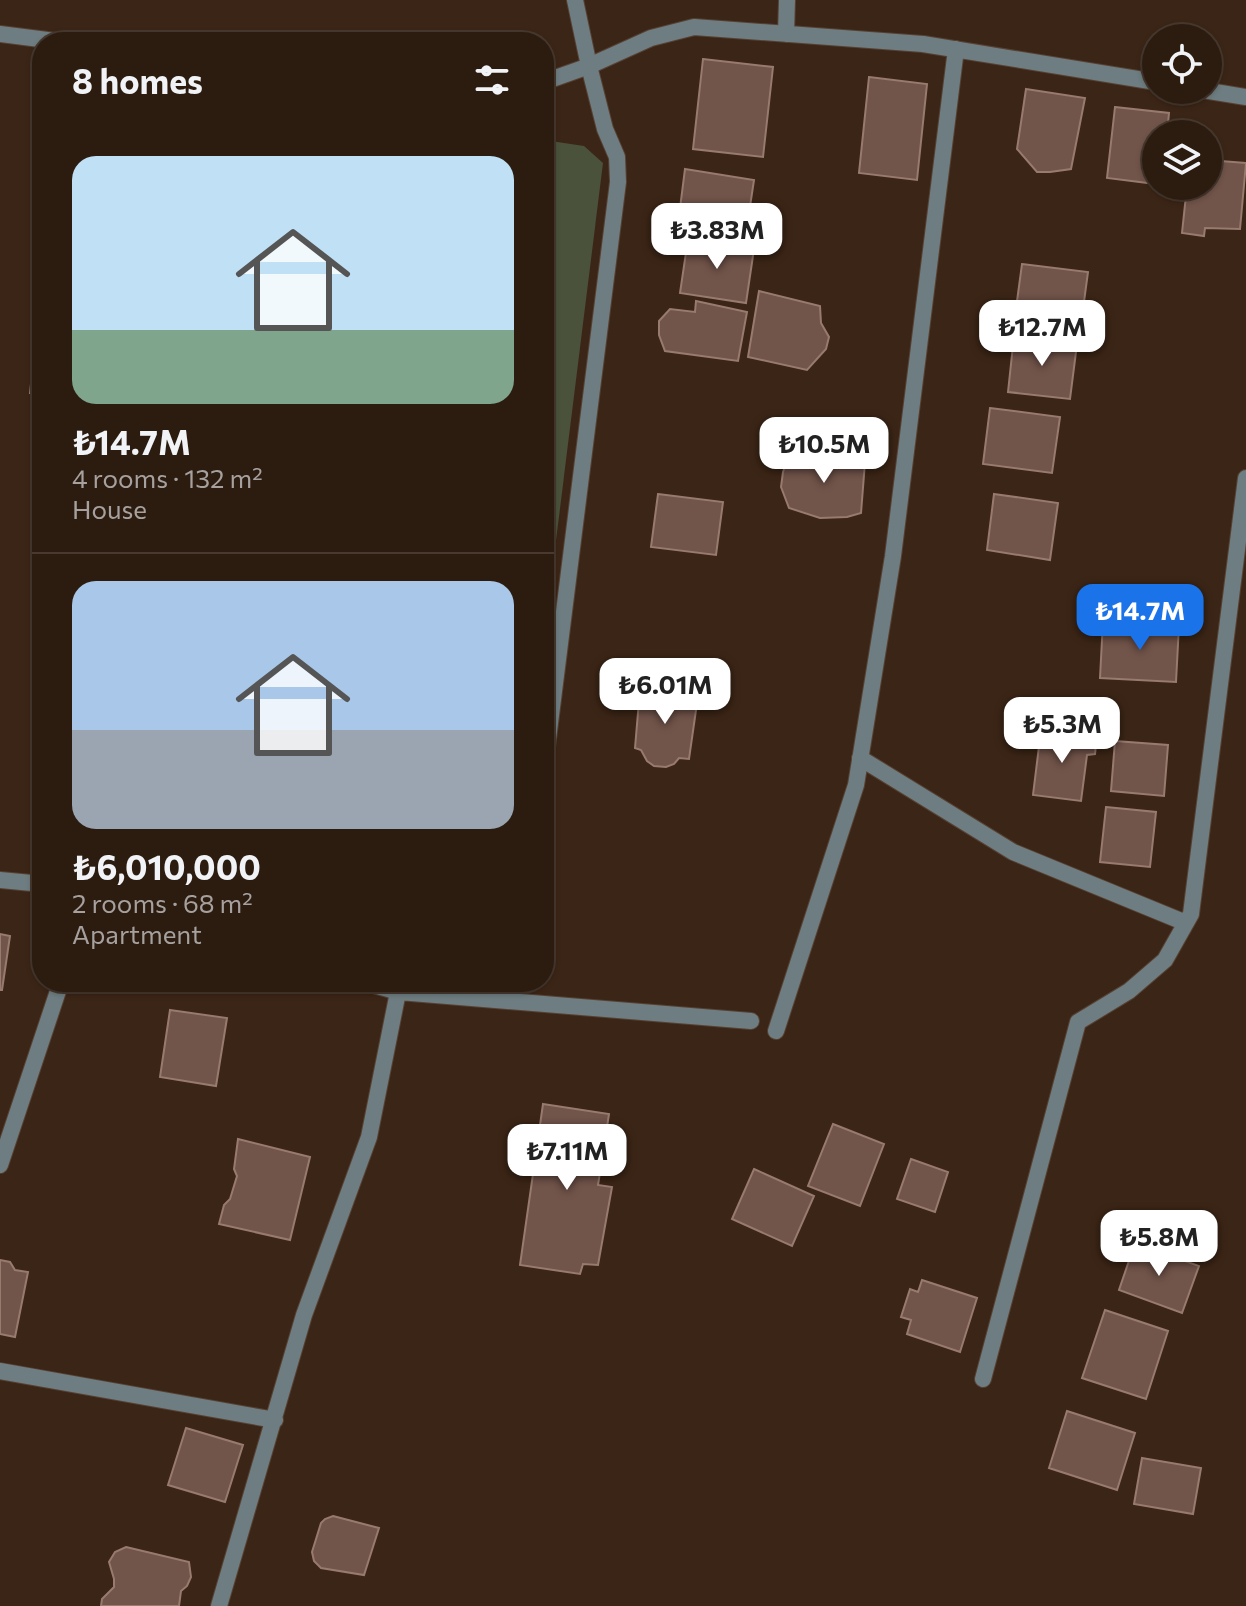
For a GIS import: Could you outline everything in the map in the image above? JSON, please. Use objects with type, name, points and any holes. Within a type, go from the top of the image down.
[{"type":"street","points":[[554,691],[618,182],[617,157],[605,129],[575,0]]},
{"type":"street","points":[[786,34],[787,0]]},
{"type":"street","points":[[554,78],[651,38],[694,27],[923,44],[1142,80]]},
{"type":"street","points":[[0,34],[32,38]]},
{"type":"street","points":[[776,1031],[856,785],[893,556],[956,49]]},
{"type":"street","points":[[1222,93],[1246,97]]},
{"type":"street","points":[[983,1379],[1078,1022],[1129,991],[1165,960],[1191,914],[1246,478]]},
{"type":"street","points":[[860,758],[1013,852],[1186,923]]},
{"type":"street","points":[[0,880],[32,883]]},
{"type":"street","points":[[0,1165],[58,992]]},
{"type":"street","points":[[219,1606],[304,1315],[369,1137],[399,992]]},
{"type":"street","points":[[452,992],[751,1021]]},
{"type":"street","points":[[0,1371],[275,1420]]},
{"type":"green space","points":[[554,142],[584,146],[603,163],[554,557]]},
{"type":"building","points":[[703,59],[773,67],[763,157],[693,149]]},
{"type":"building","points":[[869,77],[927,84],[917,180],[859,173]]},
{"type":"building","points":[[1026,89],[1085,98],[1071,169],[1037,172],[1017,149]]},
{"type":"building","points":[[1115,107],[1169,113],[1168,120],[1142,120],[1142,182],[1107,178]]},
{"type":"building","points":[[1222,161],[1246,163],[1240,229],[1205,228],[1204,236],[1182,233],[1186,200],[1222,200]]},
{"type":"building","points":[[685,169],[754,180],[746,233],[678,224]]},
{"type":"building","points":[[688,239],[754,249],[746,303],[680,293]]},
{"type":"building","points":[[1022,264],[1088,272],[1081,324],[1015,316]]},
{"type":"building","points":[[759,291],[820,306],[821,323],[829,337],[826,349],[807,370],[748,357]]},
{"type":"building","points":[[696,301],[747,312],[738,361],[665,351],[659,335],[659,321],[670,309],[695,312]]},
{"type":"building","points":[[1014,336],[1077,344],[1070,399],[1008,392]]},
{"type":"building","points":[[990,408],[1060,417],[1052,473],[983,464]]},
{"type":"building","points":[[834,454],[865,462],[861,513],[820,518],[789,508],[781,487],[787,461],[795,455]]},
{"type":"building","points":[[658,494],[723,502],[716,555],[651,547]]},
{"type":"building","points":[[994,494],[1058,503],[1050,560],[987,550]]},
{"type":"building","points":[[1103,621],[1179,625],[1176,682],[1100,678]]},
{"type":"building","points":[[640,689],[698,696],[689,759],[679,758],[666,767],[654,766],[641,750],[635,748]]},
{"type":"building","points":[[1041,730],[1097,737],[1095,754],[1087,755],[1081,801],[1033,795]]},
{"type":"building","points":[[1115,741],[1168,745],[1164,796],[1111,791]]},
{"type":"building","points":[[1106,807],[1156,812],[1150,867],[1100,862]]},
{"type":"building","points":[[0,934],[10,936],[2,990],[0,990]]},
{"type":"building","points":[[170,1010],[227,1018],[216,1086],[160,1077]]},
{"type":"building","points":[[543,1104],[609,1114],[598,1185],[612,1187],[598,1265],[583,1264],[580,1274],[520,1265]]},
{"type":"building","points":[[833,1124],[884,1144],[860,1206],[808,1186]]},
{"type":"building","points":[[238,1139],[310,1157],[290,1240],[219,1224],[237,1176],[234,1169]]},
{"type":"building","points":[[911,1159],[948,1172],[935,1212],[897,1199]]},
{"type":"building","points":[[754,1169],[814,1196],[792,1246],[732,1219]]},
{"type":"building","points":[[1135,1243],[1199,1266],[1182,1313],[1119,1290]]},
{"type":"building","points":[[0,1260],[10,1262],[15,1270],[28,1272],[15,1337],[0,1334]]},
{"type":"building","points":[[922,1280],[977,1298],[960,1352],[907,1334],[911,1320],[901,1317],[910,1289],[918,1292]]},
{"type":"building","points":[[1105,1310],[1168,1331],[1146,1399],[1082,1378]]},
{"type":"building","points":[[1067,1411],[1135,1433],[1117,1490],[1049,1468]]},
{"type":"building","points":[[186,1428],[243,1445],[225,1502],[168,1485]]},
{"type":"building","points":[[1142,1458],[1201,1468],[1193,1514],[1134,1504]]},
{"type":"building","points":[[333,1516],[379,1528],[364,1575],[321,1568],[314,1561],[312,1552],[321,1523]]},
{"type":"building","points":[[126,1547],[189,1562],[191,1577],[181,1591],[179,1606],[101,1606],[102,1599],[114,1587],[109,1562],[115,1552]]}]
